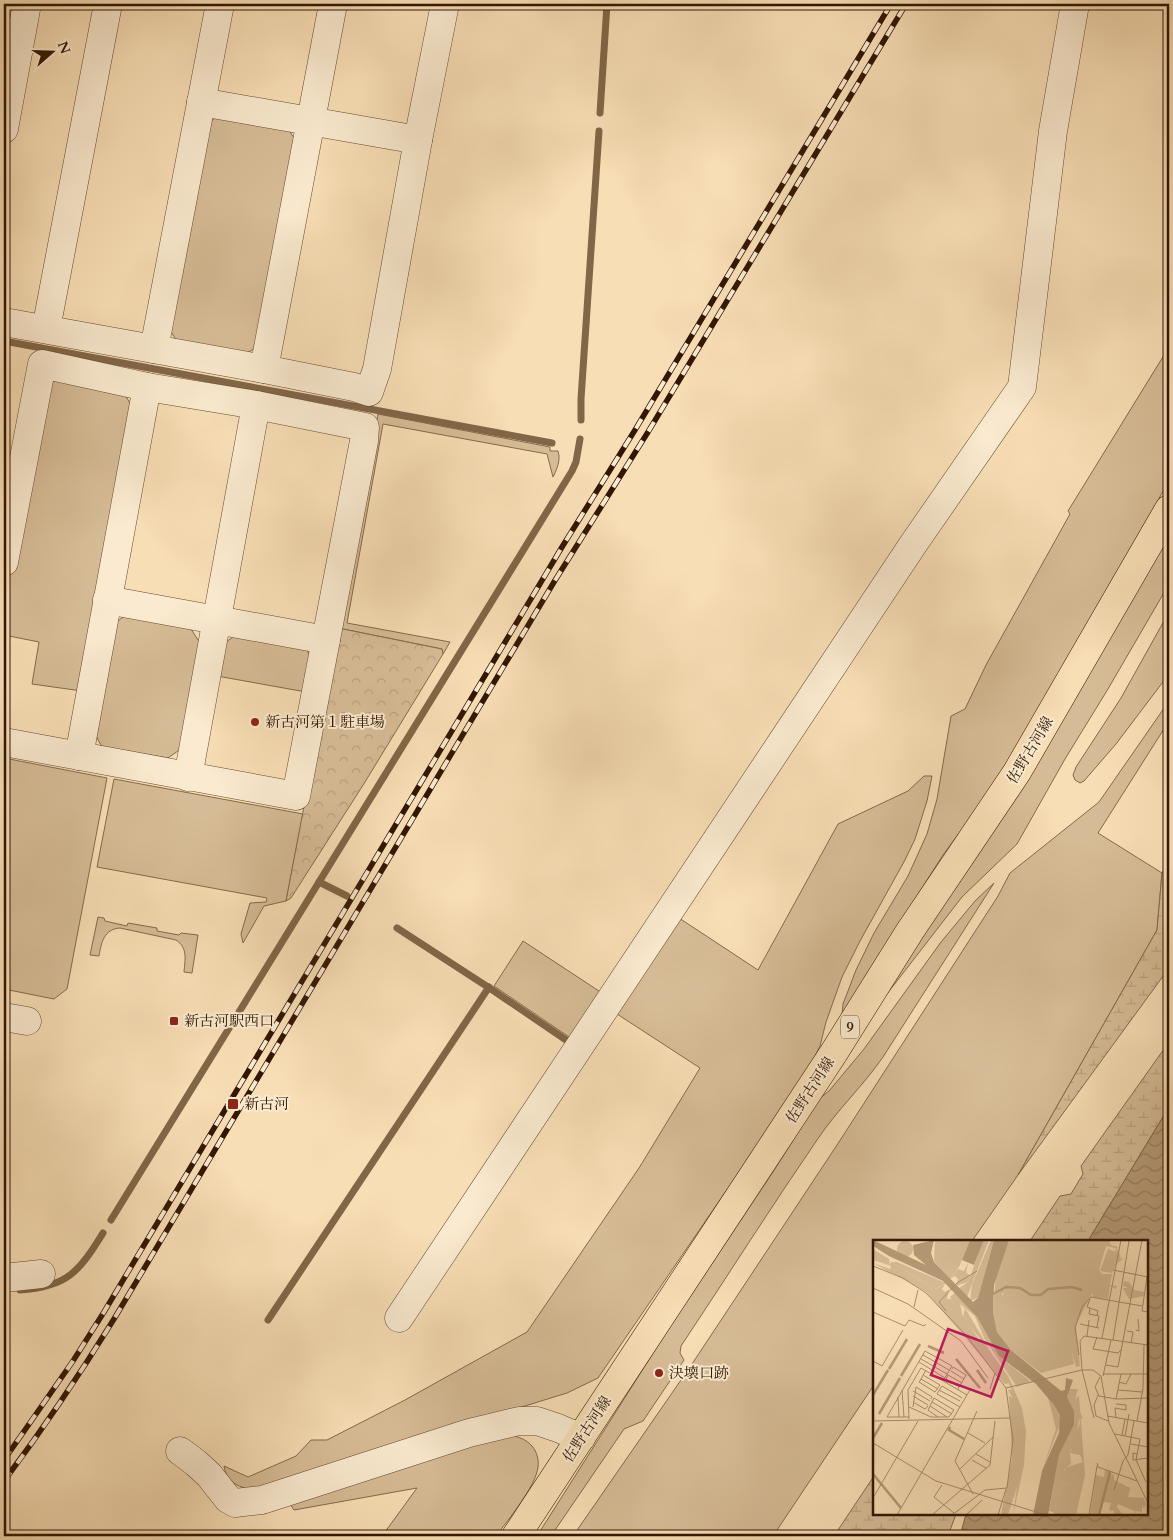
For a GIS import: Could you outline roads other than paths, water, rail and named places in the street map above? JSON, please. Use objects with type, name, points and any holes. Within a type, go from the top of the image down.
[{"type":"main road","name":"佐野古河線","points":[[516,1536],[834,1054],[905,939],[1017,772],[1169,509]]},
{"type":"street","points":[[4,129],[27,4]]},
{"type":"street","points":[[46,329],[108,4]]},
{"type":"street","points":[[154,349],[220,4]]},
{"type":"street","points":[[264,369],[333,4]]},
{"type":"street","points":[[4,322],[264,369],[370,392],[444,4]]},
{"type":"street","points":[[399,1318],[914,544],[1022,387],[1052,140],[1075,4]]},
{"type":"street","points":[[202,102],[418,140]]},
{"type":"street","points":[[4,562],[42,364],[147,387],[256,405],[365,427],[296,796],[4,742]]},
{"type":"street","points":[[79,756],[147,387]]},
{"type":"street","points":[[188,777],[256,405]]},
{"type":"street","points":[[107,600],[326,640]]},
{"type":"street","points":[[4,1278],[41,1274]]},
{"type":"street","points":[[180,1450],[196,1463],[228,1499],[236,1503],[262,1500],[469,1433],[519,1421],[537,1421],[581,1438]]},
{"type":"water","points":[[1169,1107],[1169,1536],[960,1536],[966,1515],[1148,1515],[1148,1240],[1089,1240]]},
{"type":"waterway","points":[[600,113],[607,4]]},
{"type":"waterway","points":[[581,420],[599,131]]},
{"type":"waterway","points":[[4,341],[552,443]]},
{"type":"waterway","points":[[111,1220],[572,471],[576,462],[580,439]]},
{"type":"waterway","points":[[319,882],[347,896]]},
{"type":"waterway","points":[[397,928],[572,1044]]},
{"type":"waterway","points":[[268,1320],[489,987]]},
{"type":"waterway","points":[[20,1290],[49,1285],[61,1281],[70,1275],[87,1258],[103,1233]]},
{"type":"railway","points":[[4,1460],[73,1361],[104,1312],[562,547],[635,430],[891,4]]},
{"type":"railway","points":[[4,1481],[61,1401],[114,1319],[554,582],[648,432],[906,4]]},
{"type":"place","name":"新古河第１駐車場","points":[[255,722]]},
{"type":"place","name":"新古河駅西口","points":[[174,1021]]},
{"type":"place","name":"新古河","points":[[233,1104]]},
{"type":"place","name":"決壊口跡","points":[[659,1373]]}]
